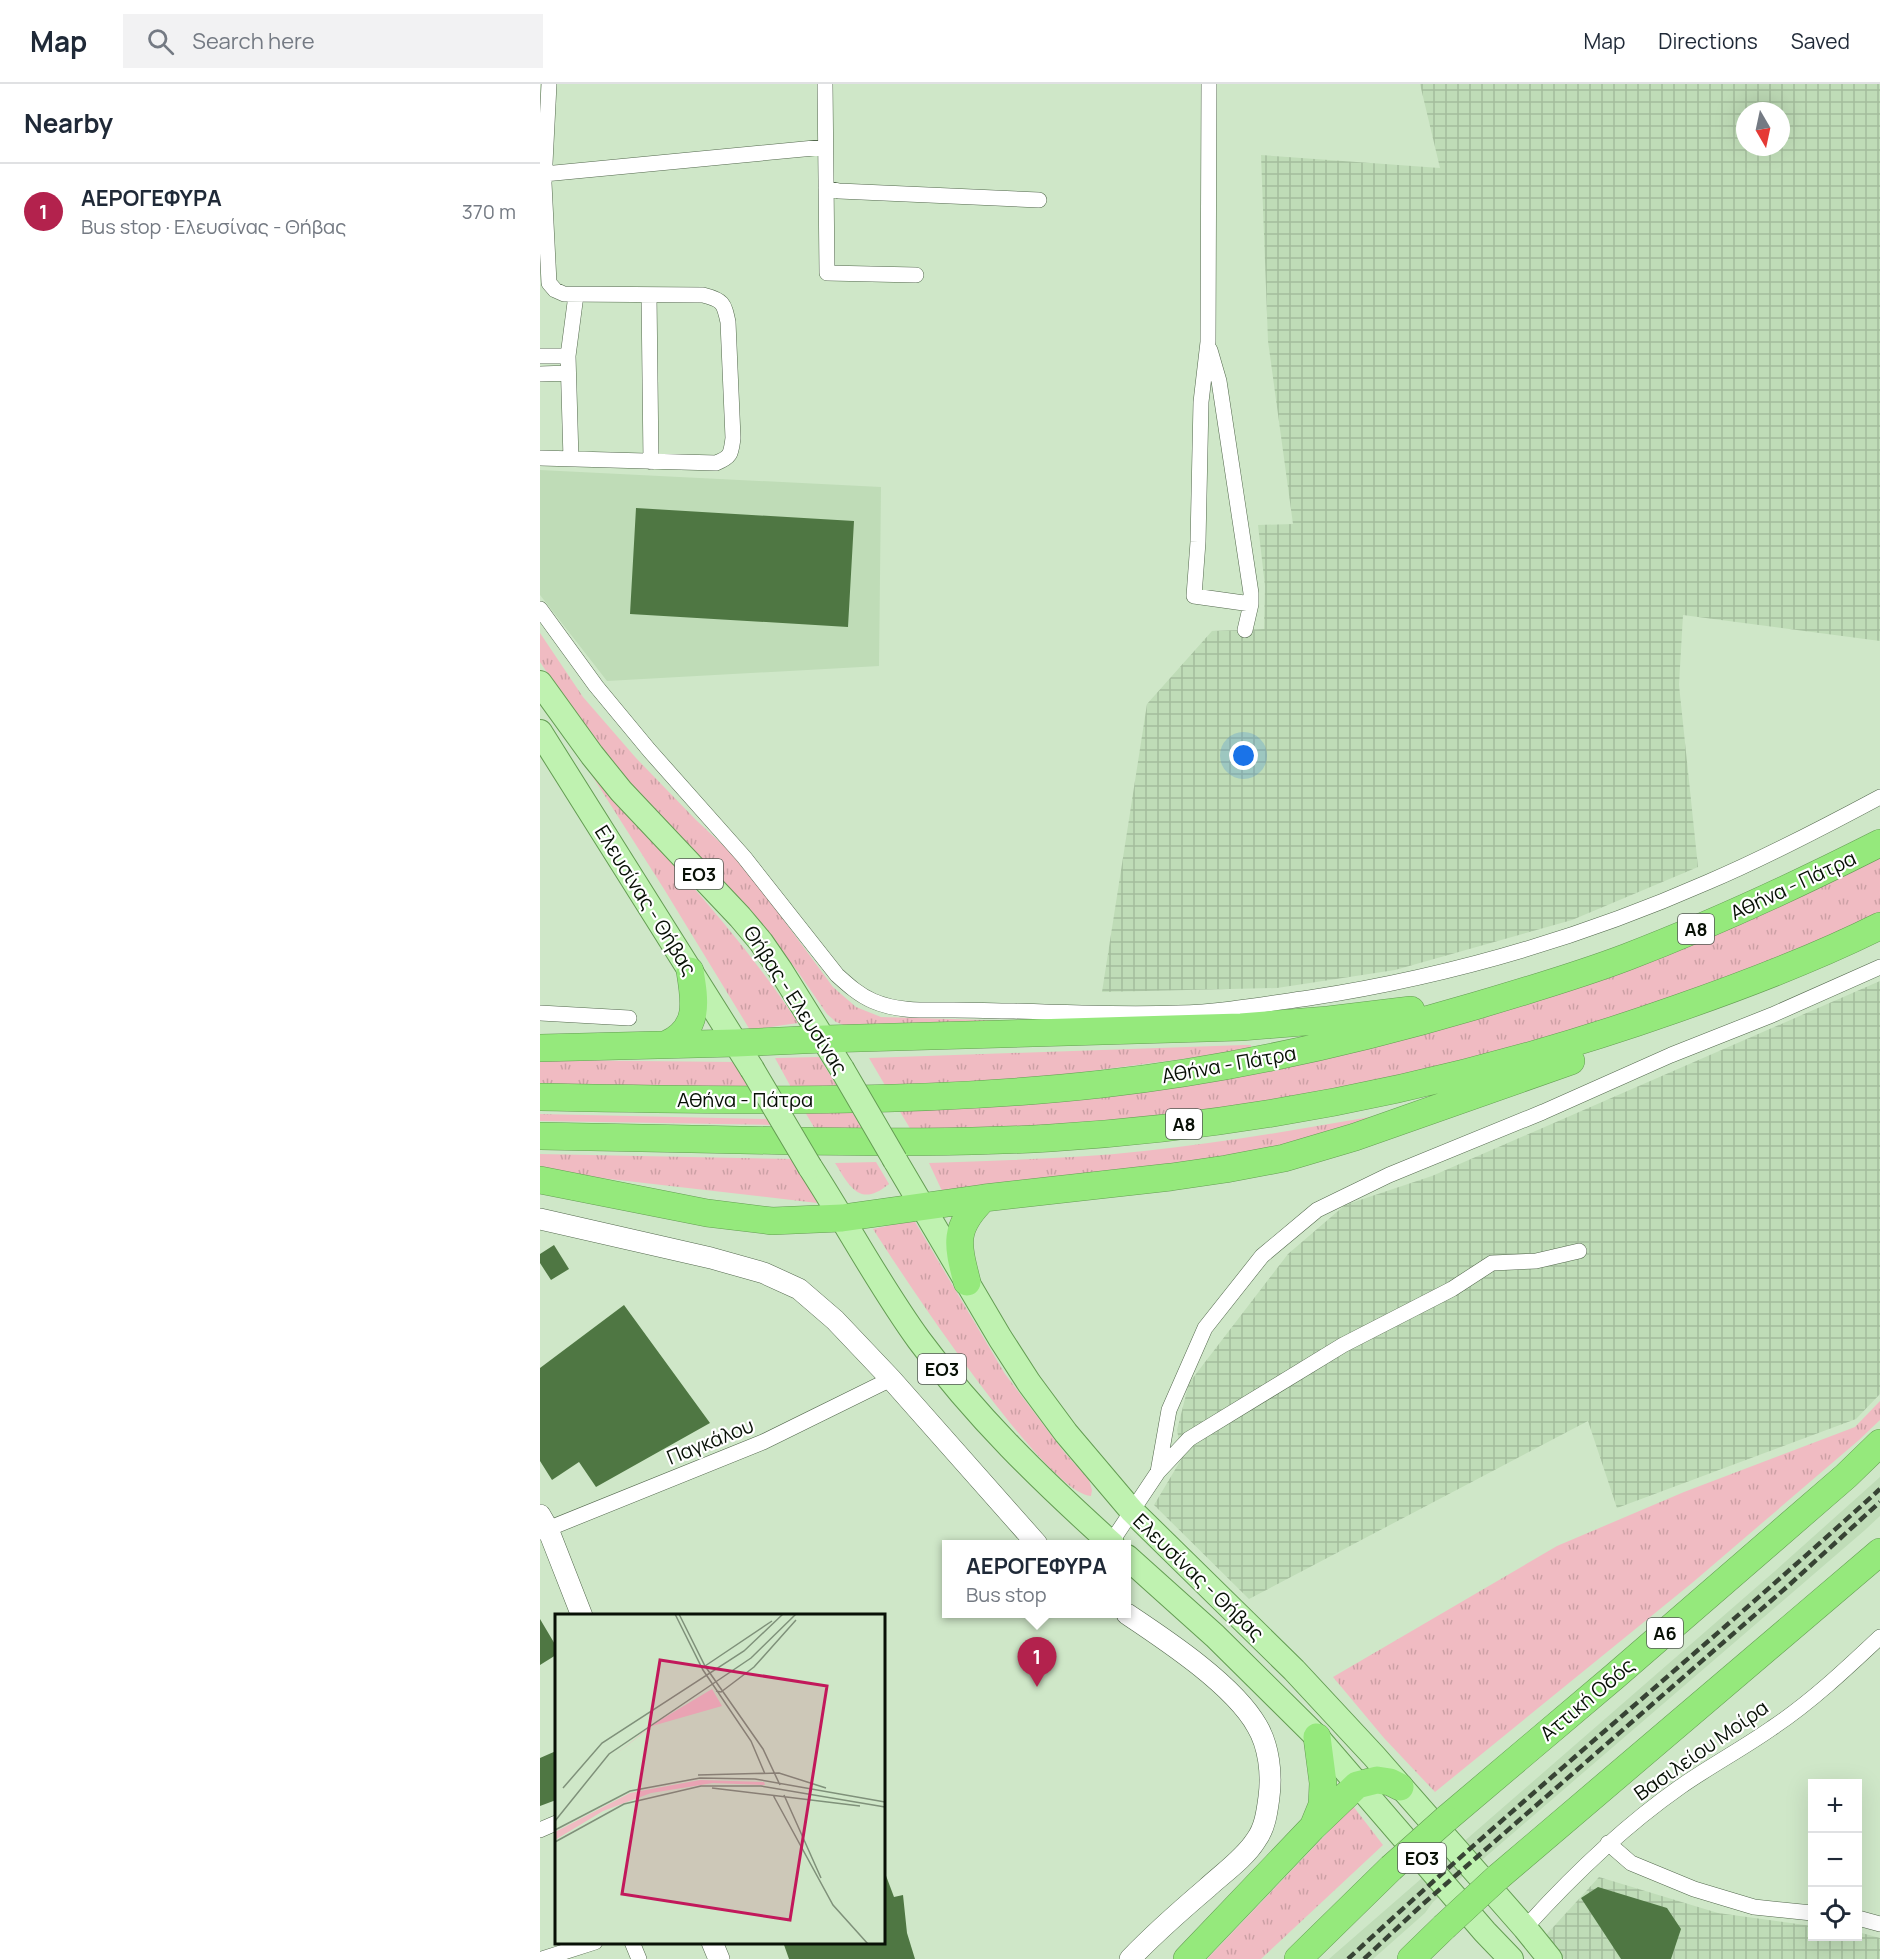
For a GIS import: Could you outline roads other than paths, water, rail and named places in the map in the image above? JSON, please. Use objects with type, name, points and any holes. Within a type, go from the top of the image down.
[{"type":"highway","name":"Αθήνα - Πάτρα","points":[[540,1097],[715,1100],[880,1099],[984,1095],[1104,1084],[1185,1073],[1310,1050],[1405,1026],[1504,997],[1624,958],[1777,894],[1880,843]]},
{"type":"highway","name":"Αθήνα - Πάτρα","points":[[540,1136],[864,1142],[976,1141],[1098,1134],[1223,1119],[1368,1095],[1590,1038],[1649,1019],[1807,961],[1880,926]]},
{"type":"highway","points":[[540,1180],[707,1212],[772,1221],[842,1218],[984,1198],[1226,1169],[1284,1158],[1354,1137],[1655,1030],[1807,961]]},
{"type":"highway","points":[[667,1044],[680,1038],[693,1015],[694,1001],[690,971]]},
{"type":"highway","points":[[540,1048],[736,1044],[825,1039],[1283,1025],[1504,997]]},
{"type":"highway","points":[[967,1282],[959,1251],[960,1230],[968,1213],[984,1198]]},
{"type":"highway","name":"Αττική Οδός","points":[[1298,1959],[1391,1868],[1446,1819],[1846,1476],[1880,1443]]},
{"type":"highway","points":[[1411,1959],[1497,1878],[1880,1552]]},
{"type":"highway","points":[[1312,1828],[1322,1805],[1323,1783],[1317,1737]]},
{"type":"highway","points":[[1187,1959],[1312,1828],[1358,1785],[1377,1780],[1400,1786]]},
{"type":"main road","name":"Θήβας - Ελευσίνας","points":[[540,683],[621,791],[740,917],[781,971],[825,1039],[895,1160]]},
{"type":"main road","name":"Ελευσίνας - Θήβας","points":[[540,732],[752,1069],[886,1290],[919,1339],[959,1392],[1043,1481],[1107,1540]]},
{"type":"main road","name":"Ελευσίνας - Θήβας","points":[[895,1160],[1029,1383],[1066,1433],[1132,1511],[1294,1670],[1400,1786],[1550,1959]]},
{"type":"main road","name":"Ελευσίνας - Θήβας","points":[[1131,1561],[1215,1636],[1317,1737],[1510,1959]]},
{"type":"main road","points":[[1520,1959],[1525,1928]]},
{"type":"street","points":[[540,458],[716,463],[726,459],[731,452],[733,438],[728,322],[724,307],[718,298],[703,295],[564,294],[555,290],[549,283],[543,181],[549,84]]},
{"type":"street","points":[[825,84],[826,273],[916,275]]},
{"type":"street","points":[[1209,84],[1208,342],[1201,402],[1198,542],[1194,596],[1251,604]]},
{"type":"street","points":[[543,181],[825,147]]},
{"type":"street","points":[[826,188],[839,191],[1039,200]]},
{"type":"street","points":[[571,459],[568,356],[576,295]]},
{"type":"street","points":[[648,295],[651,462]]},
{"type":"street","points":[[1208,342],[1220,392],[1251,593],[1245,630]]},
{"type":"street","points":[[540,356],[568,356]]},
{"type":"street","points":[[540,374],[568,373]]},
{"type":"street","points":[[540,609],[596,686],[649,750],[744,856],[837,975],[855,991],[873,1001],[893,1007],[923,1010],[1179,1013],[1230,1009],[1293,1000],[1418,978],[1478,964],[1647,907],[1768,855],[1880,797]]},
{"type":"street","points":[[1158,1472],[1169,1410],[1205,1328],[1262,1256],[1317,1210],[1389,1175],[1543,1112],[1671,1055],[1772,1015],[1880,967]]},
{"type":"street","points":[[540,1013],[628,1017]]},
{"type":"street","points":[[540,1219],[711,1258],[773,1277],[799,1289],[835,1320],[891,1379],[1033,1540]]},
{"type":"street","points":[[1118,1540],[1132,1511],[1158,1472],[1189,1439],[1343,1345],[1452,1289],[1492,1263],[1536,1261],[1579,1251]]},
{"type":"street","name":"Παγκάλου","points":[[543,1526],[763,1442],[891,1379]]},
{"type":"street","points":[[543,1526],[581,1614]]},
{"type":"street","points":[[1130,1959],[1176,1914],[1233,1865],[1256,1840],[1267,1816],[1270,1788],[1268,1758],[1262,1738],[1242,1704],[1203,1669],[1131,1618]]},
{"type":"street","name":"Βασιλείου Μοίρα","points":[[1525,1928],[1608,1843],[1679,1787],[1773,1728],[1814,1696],[1880,1637]]},
{"type":"street","points":[[540,1830],[555,1823]]},
{"type":"street","points":[[1608,1843],[1631,1863],[1694,1889],[1754,1907],[1808,1913]]},
{"type":"street","points":[[1862,1919],[1880,1924]]},
{"type":"street","points":[[542,1959],[589,1944]]},
{"type":"street","points":[[634,1944],[639,1959]]},
{"type":"street","points":[[713,1944],[719,1959]]},
{"type":"railway","points":[[1348,1959],[1880,1489]]},
{"type":"railway","points":[[1364,1959],[1423,1904],[1788,1586],[1880,1502]]},
{"type":"place","name":"ΑΕΡΟΓΕΦΥΡΑ","points":[[1037,1687]]}]
